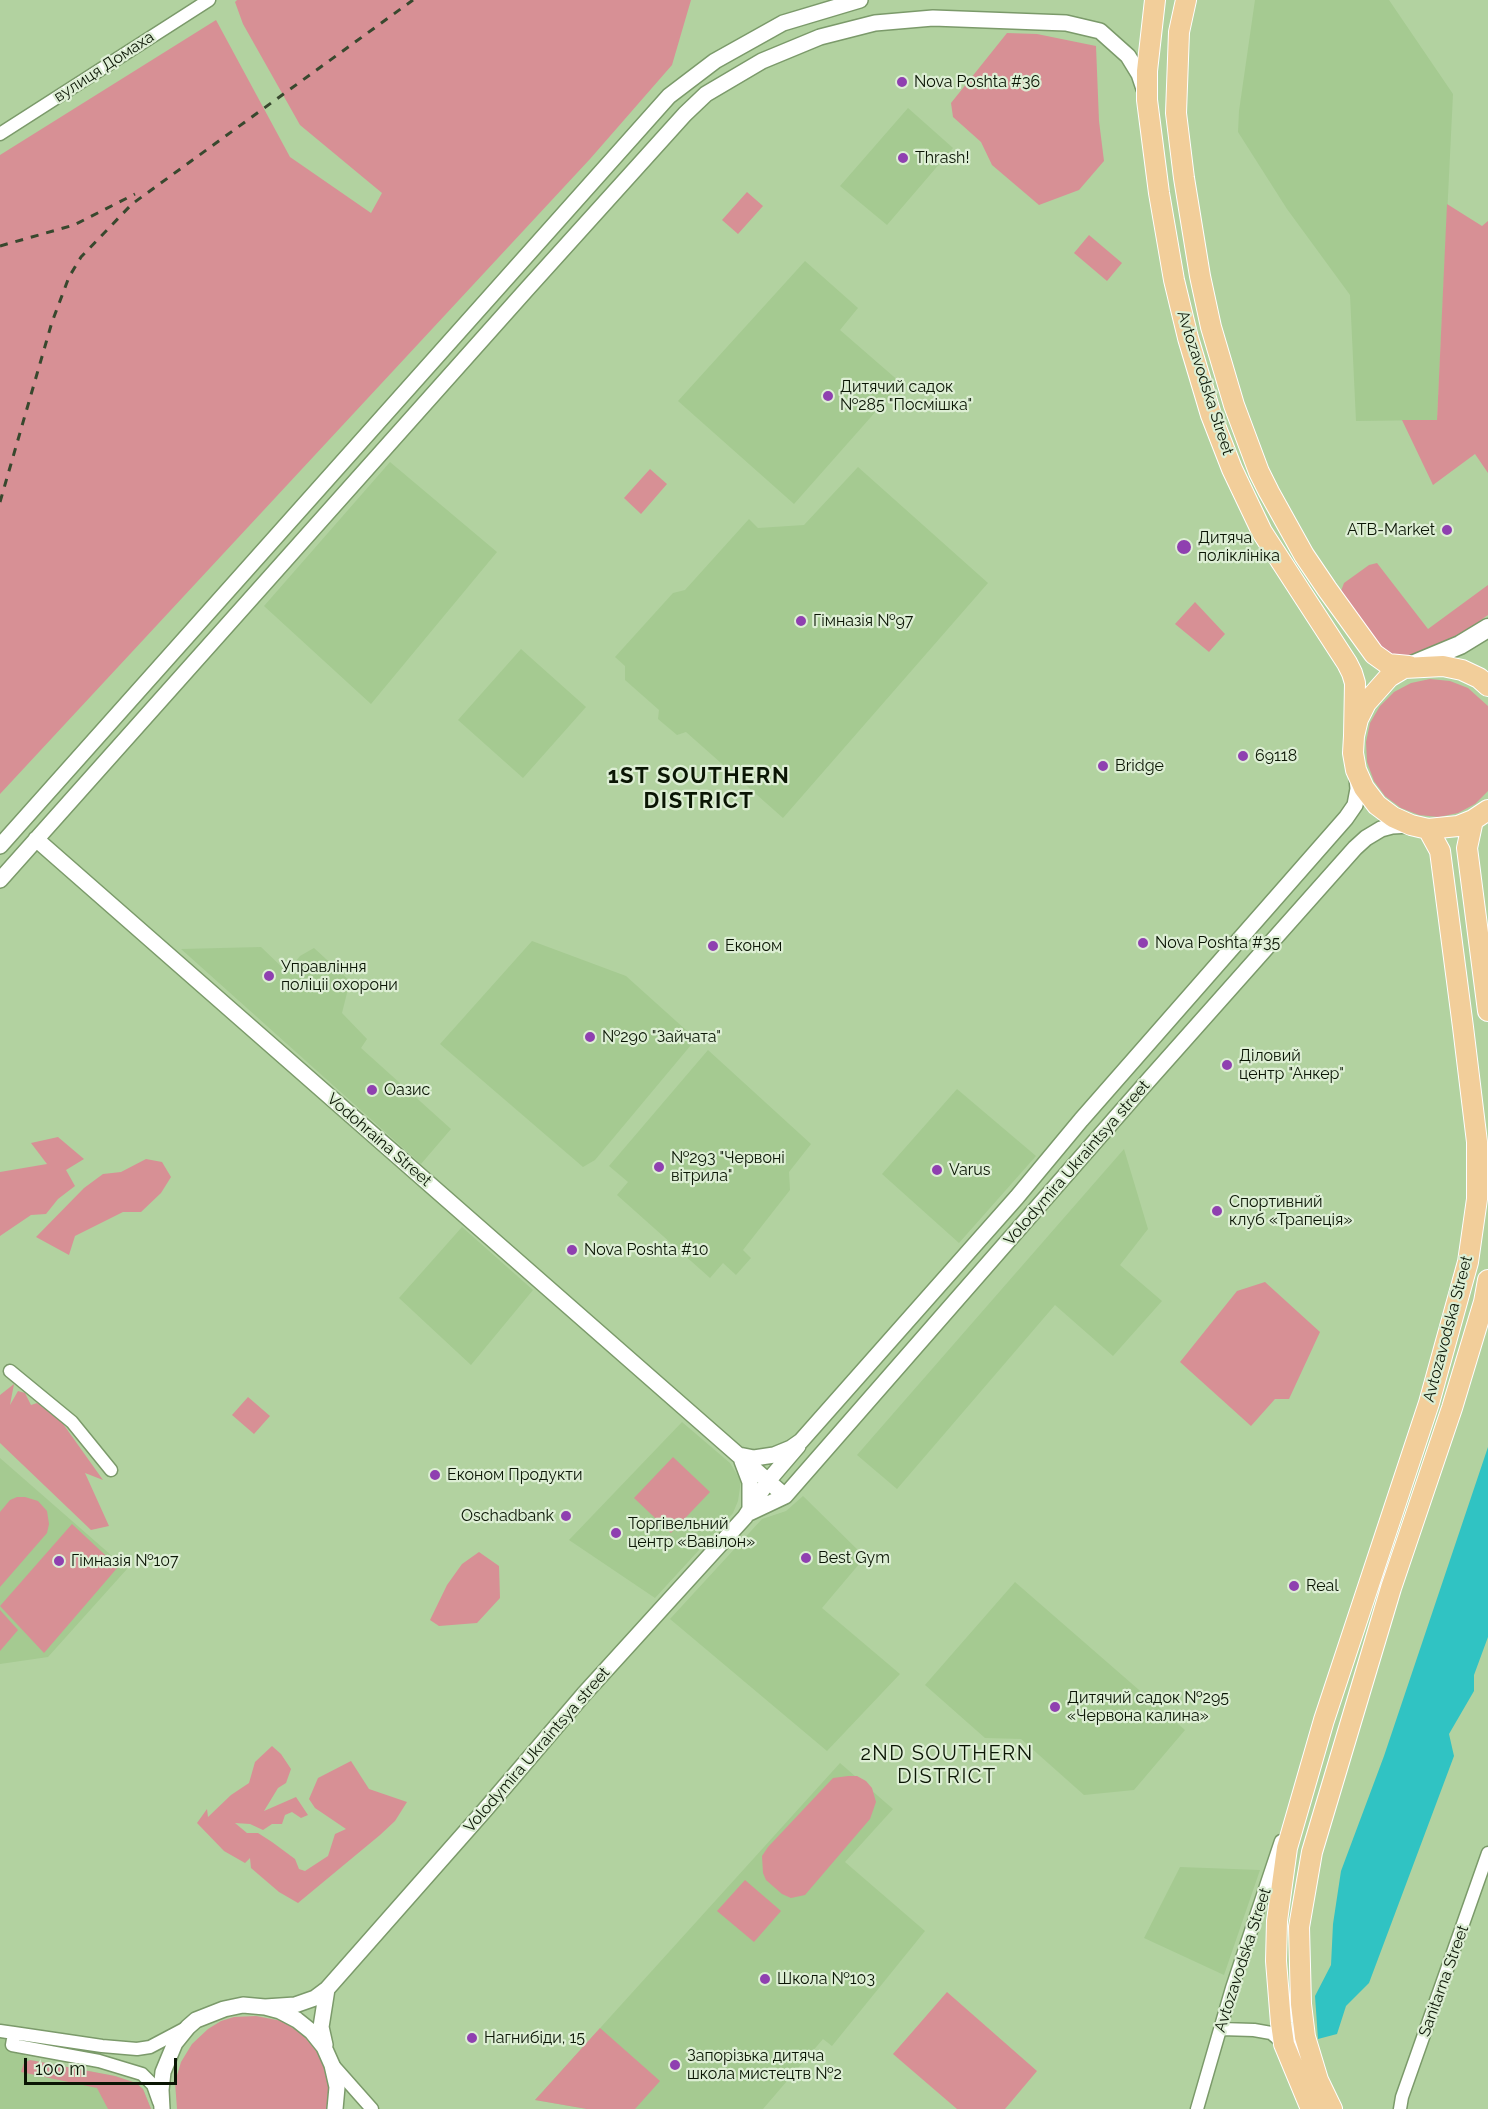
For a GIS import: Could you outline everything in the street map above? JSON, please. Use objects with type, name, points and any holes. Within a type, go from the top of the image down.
[{"type":"main road","name":"Avtozavodska Street","points":[[1155,0],[1147,71],[1147,100],[1159,193],[1174,280],[1188,338],[1211,415],[1232,469],[1262,532],[1352,673],[1355,683],[1354,736]]},
{"type":"main road","name":"Avtozavodska Street","points":[[1186,0],[1179,32],[1176,113],[1184,178],[1211,327],[1240,423],[1259,472],[1286,525],[1328,589],[1374,654],[1388,664],[1409,666]]},
{"type":"main road","points":[[1174,280],[1200,276]]},
{"type":"main road","name":"Volodymira Ukraintsya street","points":[[1480,815],[1443,829],[1420,827],[1393,817],[1377,805],[1364,789],[1356,770],[1353,753],[1358,719],[1366,703],[1389,677],[1409,666],[1460,645],[1488,628]]},
{"type":"main road","points":[[1409,666],[1443,666],[1462,670],[1479,678],[1488,686]]},
{"type":"main road","points":[[1480,815],[1467,848],[1488,1011]]},
{"type":"main road","name":"Avtozavodska Street","points":[[1311,2109],[1284,2044],[1276,1961],[1277,1921],[1287,1848],[1324,1720],[1429,1402],[1468,1263],[1477,1199],[1477,1142],[1440,850],[1420,827]]},
{"type":"main road","name":"Avtozavodska Street","points":[[1332,2109],[1318,2080],[1305,2037],[1299,1961],[1299,1927],[1312,1852],[1391,1588],[1452,1408],[1484,1302],[1488,1280]]},
{"type":"main road","points":[[1429,1402],[1452,1408]]},
{"type":"main road","points":[[1324,1720],[1349,1727]]},
{"type":"street","name":"вулиця Домаха","points":[[0,134],[209,0]]},
{"type":"street","points":[[0,846],[669,96],[716,61],[783,23],[860,0]]},
{"type":"street","points":[[0,880],[685,114],[706,94],[724,82],[786,50],[820,37],[875,23],[933,18],[1066,23],[1100,31],[1128,56],[1139,74],[1147,100]]},
{"type":"street","name":"Volodymira Ukraintsya street","points":[[188,2026],[196,2020],[224,2009],[243,2005],[265,2007],[296,2005],[315,1998],[327,1989],[584,1694],[749,1513],[768,1481],[801,1441],[1017,1197],[1081,1120],[1346,818],[1355,805],[1358,789],[1356,770]]},
{"type":"street","name":"Vodohraina Street","points":[[19,824],[784,1496]]},
{"type":"street","name":"Volodymira Ukraintsya street","points":[[749,1513],[784,1496],[1355,848],[1366,838],[1392,826],[1420,827]]},
{"type":"street","points":[[10,1371],[72,1422],[111,1470]]},
{"type":"street","points":[[739,1455],[754,1458],[774,1455],[801,1441]]},
{"type":"street","points":[[739,1455],[750,1482],[749,1513]]},
{"type":"street","name":"Avtozavodska Street","points":[[1197,2109],[1232,1988],[1281,1842],[1296,1814]]},
{"type":"street","name":"Sanitarna Street","points":[[1400,2109],[1402,2097],[1488,1853]]},
{"type":"street","name":"Volodymira Ukraintsya street","points":[[327,1989],[321,2027],[336,2087],[335,2109]]},
{"type":"street","name":"Volodymira Ukraintsya street","points":[[265,2007],[280,2011],[297,2020],[312,2032],[324,2047],[332,2064]]},
{"type":"street","points":[[13,2039],[137,2049],[150,2047],[188,2026]]},
{"type":"street","points":[[162,2109],[163,2072],[175,2043],[188,2026]]},
{"type":"street","points":[[1221,2029],[1271,2033],[1284,2044]]},
{"type":"street","points":[[0,2031],[13,2039],[142,2074],[153,2085],[162,2109]]},
{"type":"street","points":[[332,2064],[372,2109]]},
{"type":"shaded area","points":[[237,0],[691,0],[672,65],[590,159],[0,794],[0,155],[216,20],[290,157],[371,213],[382,193],[300,125],[243,24],[235,2]]},
{"type":"shaded area","points":[[1255,0],[1389,0],[1453,94],[1437,420],[1356,421],[1350,295],[1287,209],[1238,132]]},
{"type":"shaded area","points":[[1007,33],[1037,34],[1096,46],[1099,121],[1104,161],[1079,190],[1039,205],[992,165],[981,142],[953,117],[951,103]]},
{"type":"shaded area","points":[[908,108],[953,148],[887,225],[840,186]]},
{"type":"shaded area","points":[[747,192],[763,206],[738,234],[722,220]]},
{"type":"shaded area","points":[[1447,204],[1482,226],[1488,221],[1488,473],[1475,454],[1433,485],[1402,420],[1437,420]]},
{"type":"shaded area","points":[[1089,235],[1122,263],[1107,281],[1074,253]]},
{"type":"shaded area","points":[[805,261],[858,308],[840,330],[901,383],[794,504],[678,401]]},
{"type":"shaded area","points":[[390,462],[497,552],[371,704],[264,606]]},
{"type":"shaded area","name":"Гімназія №97","points":[[858,467],[988,583],[783,818],[686,732],[677,735],[658,719],[659,710],[625,680],[625,666],[615,657],[673,593],[685,590],[749,519],[758,528],[804,525]]},
{"type":"shaded area","points":[[650,469],[667,484],[641,514],[624,498]]},
{"type":"shaded area","points":[[1377,563],[1428,629],[1488,585],[1488,615],[1464,632],[1426,650],[1401,658],[1385,653],[1343,600],[1341,591],[1344,583],[1369,565]]},
{"type":"shaded area","points":[[1195,602],[1225,634],[1209,652],[1175,624]]},
{"type":"shaded area","points":[[521,649],[586,707],[523,778],[458,720]]},
{"type":"shaded area","points":[[1430,679],[1450,681],[1468,688],[1488,706],[1488,791],[1475,804],[1458,813],[1439,817],[1419,815],[1401,808],[1385,796],[1374,781],[1367,762],[1366,742],[1370,723],[1380,706],[1394,692],[1411,683]]},
{"type":"shaded area","points":[[532,941],[626,976],[696,1039],[595,1160],[583,1167],[440,1044]]},
{"type":"shaded area","points":[[261,947],[287,972],[300,956],[314,948],[350,981],[342,1013],[367,1039],[361,1048],[451,1129],[421,1164],[181,949]]},
{"type":"shaded area","points":[[708,1050],[811,1144],[789,1172],[790,1190],[743,1250],[751,1258],[736,1275],[723,1263],[710,1278],[617,1195],[628,1182],[609,1166]]},
{"type":"shaded area","points":[[957,1089],[1036,1156],[959,1243],[882,1174]]},
{"type":"shaded area","points":[[58,1137],[84,1159],[66,1170],[75,1186],[58,1199],[46,1214],[31,1215],[0,1236],[0,1172],[47,1164],[31,1143]]},
{"type":"shaded area","points":[[1124,1149],[1148,1229],[1120,1265],[1162,1301],[1113,1356],[1055,1305],[897,1489],[857,1455]]},
{"type":"shaded area","points":[[146,1159],[162,1162],[171,1177],[161,1193],[141,1212],[123,1212],[75,1236],[69,1255],[36,1237],[84,1188],[103,1174],[121,1172]]},
{"type":"shaded area","points":[[462,1227],[533,1290],[471,1365],[399,1298]]},
{"type":"shaded area","points":[[1265,1282],[1320,1332],[1289,1399],[1275,1399],[1251,1426],[1180,1362],[1237,1291]]},
{"type":"shaded area","points":[[14,1384],[10,1405],[18,1391],[25,1393],[31,1405],[37,1403],[61,1421],[103,1480],[85,1473],[109,1526],[91,1530],[0,1443],[0,1395]]},
{"type":"shaded area","points":[[248,1397],[270,1416],[254,1434],[232,1415]]},
{"type":"shaded area","points":[[682,1422],[730,1463],[741,1481],[738,1501],[733,1513],[655,1598],[569,1540]]},
{"type":"shaded area","points":[[673,1457],[710,1492],[671,1533],[634,1498]]},
{"type":"shaded area","name":"Гімназія №107","points":[[0,1458],[127,1569],[48,1657],[0,1664]]},
{"type":"shaded area","points":[[803,1496],[865,1557],[822,1608],[900,1674],[827,1751],[670,1619],[762,1519],[786,1511]]},
{"type":"shaded area","points":[[17,1497],[38,1501],[47,1511],[49,1524],[47,1533],[0,1587],[0,1512],[10,1500]]},
{"type":"shaded area","points":[[72,1524],[118,1567],[44,1653],[0,1606]]},
{"type":"shaded area","points":[[479,1552],[499,1566],[500,1598],[477,1623],[439,1626],[430,1620],[447,1585],[462,1564]]},
{"type":"shaded area","name":"Дитячий садок №295 «Червона калина»","points":[[1015,1582],[1185,1730],[1134,1790],[1084,1795],[1021,1739],[985,1738],[925,1685]]},
{"type":"shaded area","points":[[0,1610],[18,1630],[0,1651]]},
{"type":"shaded area","points":[[272,1746],[281,1754],[291,1769],[286,1783],[278,1788],[264,1811],[296,1797],[308,1815],[301,1818],[292,1812],[285,1815],[282,1824],[272,1824],[263,1830],[250,1824],[235,1823],[247,1833],[258,1833],[272,1842],[295,1859],[299,1869],[305,1871],[328,1856],[335,1834],[346,1829],[315,1808],[309,1799],[318,1778],[351,1761],[369,1789],[407,1802],[395,1821],[380,1835],[298,1903],[279,1892],[251,1868],[250,1858],[245,1863],[224,1851],[197,1823],[207,1809],[208,1817],[231,1795],[249,1783],[255,1762]]},
{"type":"shaded area","name":"Школа №103","points":[[840,1763],[893,1809],[845,1862],[925,1931],[832,2046],[823,2039],[763,2109],[587,2109],[535,2100]]},
{"type":"shaded area","points":[[857,1776],[872,1788],[876,1802],[870,1819],[805,1895],[791,1898],[782,1894],[766,1880],[763,1873],[762,1856],[833,1778]]},
{"type":"shaded area","points":[[1180,1867],[1260,1870],[1224,1975],[1144,1938]]},
{"type":"shaded area","points":[[745,1880],[781,1911],[754,1942],[717,1911]]},
{"type":"shaded area","points":[[947,1992],[1037,2071],[1005,2109],[957,2109],[893,2054]]},
{"type":"shaded area","points":[[256,2016],[282,2021],[302,2034],[316,2050],[325,2070],[329,2089],[327,2109],[177,2109],[175,2082],[181,2062],[192,2044],[208,2029],[221,2021],[234,2017]]},
{"type":"shaded area","points":[[600,2028],[660,2081],[635,2109],[587,2109],[535,2100]]},
{"type":"shaded area","points":[[0,2037],[6,2038],[30,2060],[115,2076],[136,2083],[143,2089],[151,2109],[0,2109]]},
{"type":"shaded area","points":[[30,2060],[115,2076],[136,2083],[143,2089],[151,2109],[108,2109],[97,2088],[21,2072],[24,2063]]},
{"type":"water","points":[[1488,1447],[1488,1637],[1474,1675],[1474,1691],[1449,1734],[1454,1756],[1369,1983],[1346,2006],[1337,2034],[1318,2039],[1315,1996],[1331,1965],[1333,1924],[1341,1871],[1384,1756]]},
{"type":"railway","points":[[0,502],[52,322],[69,277],[81,257],[132,204],[413,0]]},
{"type":"railway","points":[[0,246],[74,225],[135,194]]},
{"type":"place","name":"Nova Poshta #36","points":[[902,82]]},
{"type":"place","name":"Thrash!","points":[[903,158]]},
{"type":"place","name":"Дитячий садок №285 \"Посмішка\"","points":[[828,396]]},
{"type":"place","name":"ATB-Market","points":[[1447,530]]},
{"type":"place","name":"Дитяча поліклініка","points":[[1184,547]]},
{"type":"place","name":"Гімназія №97","points":[[801,621]]},
{"type":"place","name":"69118","points":[[1243,756]]},
{"type":"place","name":"Bridge","points":[[1103,766]]},
{"type":"place","name":"Nova Poshta #35","points":[[1143,943]]},
{"type":"place","name":"Економ","points":[[713,946]]},
{"type":"place","name":"Управлiння полiцii охорони","points":[[269,976]]},
{"type":"place","name":"№290 \"Зайчата\"","points":[[590,1037]]},
{"type":"place","name":"Діловий центр \"Анкер\"","points":[[1227,1065]]},
{"type":"place","name":"Оазис","points":[[372,1090]]},
{"type":"place","name":"№293 \"Червоні вітрила\"","points":[[659,1167]]},
{"type":"place","name":"Varus","points":[[937,1170]]},
{"type":"place","name":"Спортивний клуб «Трапеція»","points":[[1217,1211]]},
{"type":"place","name":"Nova Poshta #10","points":[[572,1250]]},
{"type":"place","name":"Економ Продукти","points":[[435,1475]]},
{"type":"place","name":"Oschadbank","points":[[566,1516]]},
{"type":"place","name":"Торгівельний центр «Вавілон»","points":[[616,1533]]},
{"type":"place","name":"Best Gym","points":[[806,1558]]},
{"type":"place","name":"Гімназія №107","points":[[59,1561]]},
{"type":"place","name":"Real","points":[[1294,1586]]},
{"type":"place","name":"Дитячий садок №295 «Червона калина»","points":[[1055,1707]]},
{"type":"place","name":"Школа №103","points":[[765,1979]]},
{"type":"place","name":"Нагнибіди, 15","points":[[472,2038]]},
{"type":"place","name":"Запорізька дитяча школа мистецтв №2","points":[[675,2065]]},
{"type":"district","name":"1ST SOUTHERN DISTRICT","points":[[699,788]]},
{"type":"district","name":"2ND SOUTHERN DISTRICT","points":[[947,1766]]}]
